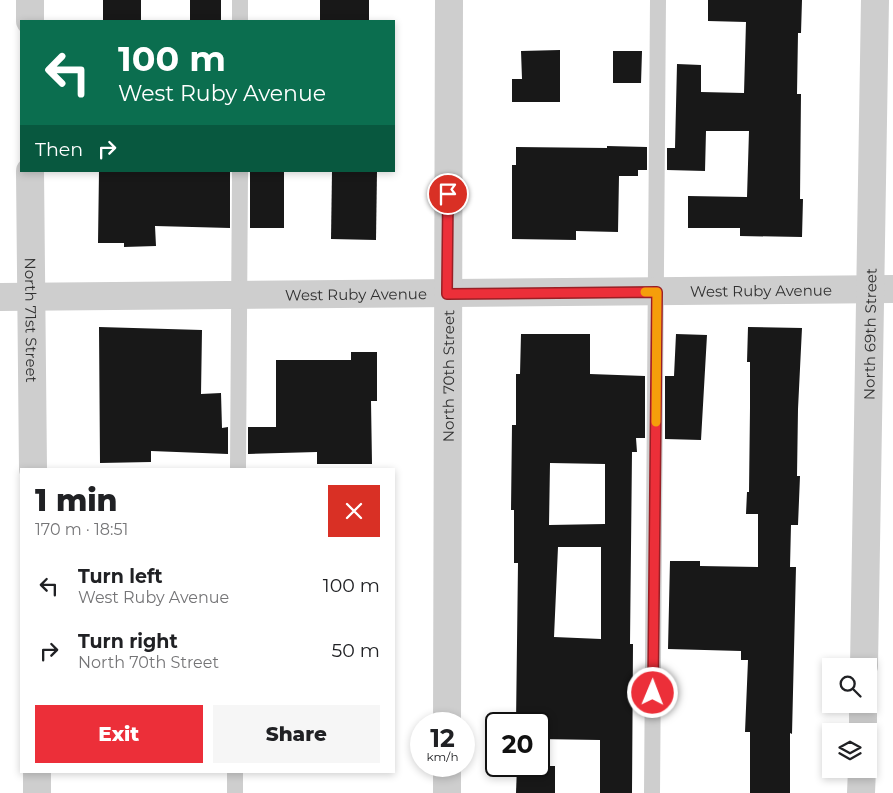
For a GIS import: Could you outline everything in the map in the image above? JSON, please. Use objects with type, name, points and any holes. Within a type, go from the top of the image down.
[{"type":"street","points":[[30,0],[30,20]]},
{"type":"street","name":"North 70th Street","points":[[447,712],[449,0]]},
{"type":"street","name":"North 69th Street","points":[[864,658],[882,289],[874,0]]},
{"type":"street","name":"North 71st Street","points":[[30,172],[33,468]]},
{"type":"street","name":"West Ruby Avenue","points":[[0,297],[882,289]]},
{"type":"street","points":[[36,773],[37,793]]},
{"type":"street","points":[[447,777],[447,793]]},
{"type":"street","points":[[861,793],[862,778]]},
{"type":"lane","points":[[240,0],[240,20]]},
{"type":"lane","points":[[652,793],[658,0]]},
{"type":"lane","points":[[238,468],[240,172]]},
{"type":"lane","points":[[235,773],[235,793]]},
{"type":"building","points":[[103,0],[141,0],[141,20],[103,20]]},
{"type":"building","points":[[190,0],[221,0],[221,20],[190,20]]},
{"type":"building","points":[[320,0],[369,0],[369,20],[320,20]]},
{"type":"building","points":[[708,0],[802,0],[801,33],[798,33],[797,94],[801,94],[800,199],[803,199],[802,237],[740,236],[740,228],[688,228],[688,196],[747,197],[749,131],[706,131],[705,171],[667,170],[667,148],[675,148],[677,64],[701,65],[701,92],[744,93],[746,22],[708,21]]},
{"type":"building","points":[[560,50],[560,102],[512,102],[512,79],[522,79],[521,51]]},
{"type":"building","points":[[613,51],[642,51],[641,83],[613,83]]},
{"type":"building","points":[[607,146],[647,147],[647,170],[638,170],[638,176],[619,176],[618,232],[576,231],[576,240],[512,239],[512,165],[516,165],[516,147],[607,148]]},
{"type":"building","points":[[99,172],[230,172],[230,228],[155,226],[156,246],[124,247],[124,243],[98,243]]},
{"type":"building","points":[[250,172],[284,172],[284,228],[250,228]]},
{"type":"building","points":[[332,172],[377,172],[376,240],[331,239]]},
{"type":"building","points":[[99,327],[202,330],[201,394],[221,393],[222,428],[228,427],[228,454],[151,451],[151,462],[100,463]]},
{"type":"building","points":[[748,327],[802,328],[798,409],[797,476],[800,476],[798,525],[791,525],[790,567],[796,567],[792,734],[790,733],[790,793],[750,793],[750,732],[745,732],[748,660],[741,660],[741,651],[668,649],[670,561],[700,561],[700,566],[758,567],[758,514],[746,514],[747,492],[749,492],[750,408],[750,362],[747,362]]},
{"type":"building","points":[[521,334],[590,334],[590,374],[645,376],[645,438],[636,438],[637,452],[632,452],[630,644],[633,644],[632,793],[600,793],[600,740],[550,739],[550,712],[516,712],[518,563],[514,563],[514,510],[511,510],[512,425],[516,425],[516,374],[520,374]],"holes":[[[550,463],[605,464],[605,524],[549,525]],[[558,547],[601,547],[601,639],[554,637]]]},
{"type":"building","points":[[676,334],[707,335],[701,440],[665,439],[665,376],[674,376]]},
{"type":"building","points":[[351,352],[377,352],[377,401],[371,401],[372,464],[317,464],[317,452],[248,454],[248,427],[276,427],[276,360],[351,360]]},
{"type":"building","points":[[550,766],[555,766],[555,793],[516,793],[517,777],[550,777]]},
{"type":"slow traffic","points":[[645,292],[657,292],[656,422]]},
{"type":"route","points":[[448,194],[447,294],[657,292],[653,693]]}]
